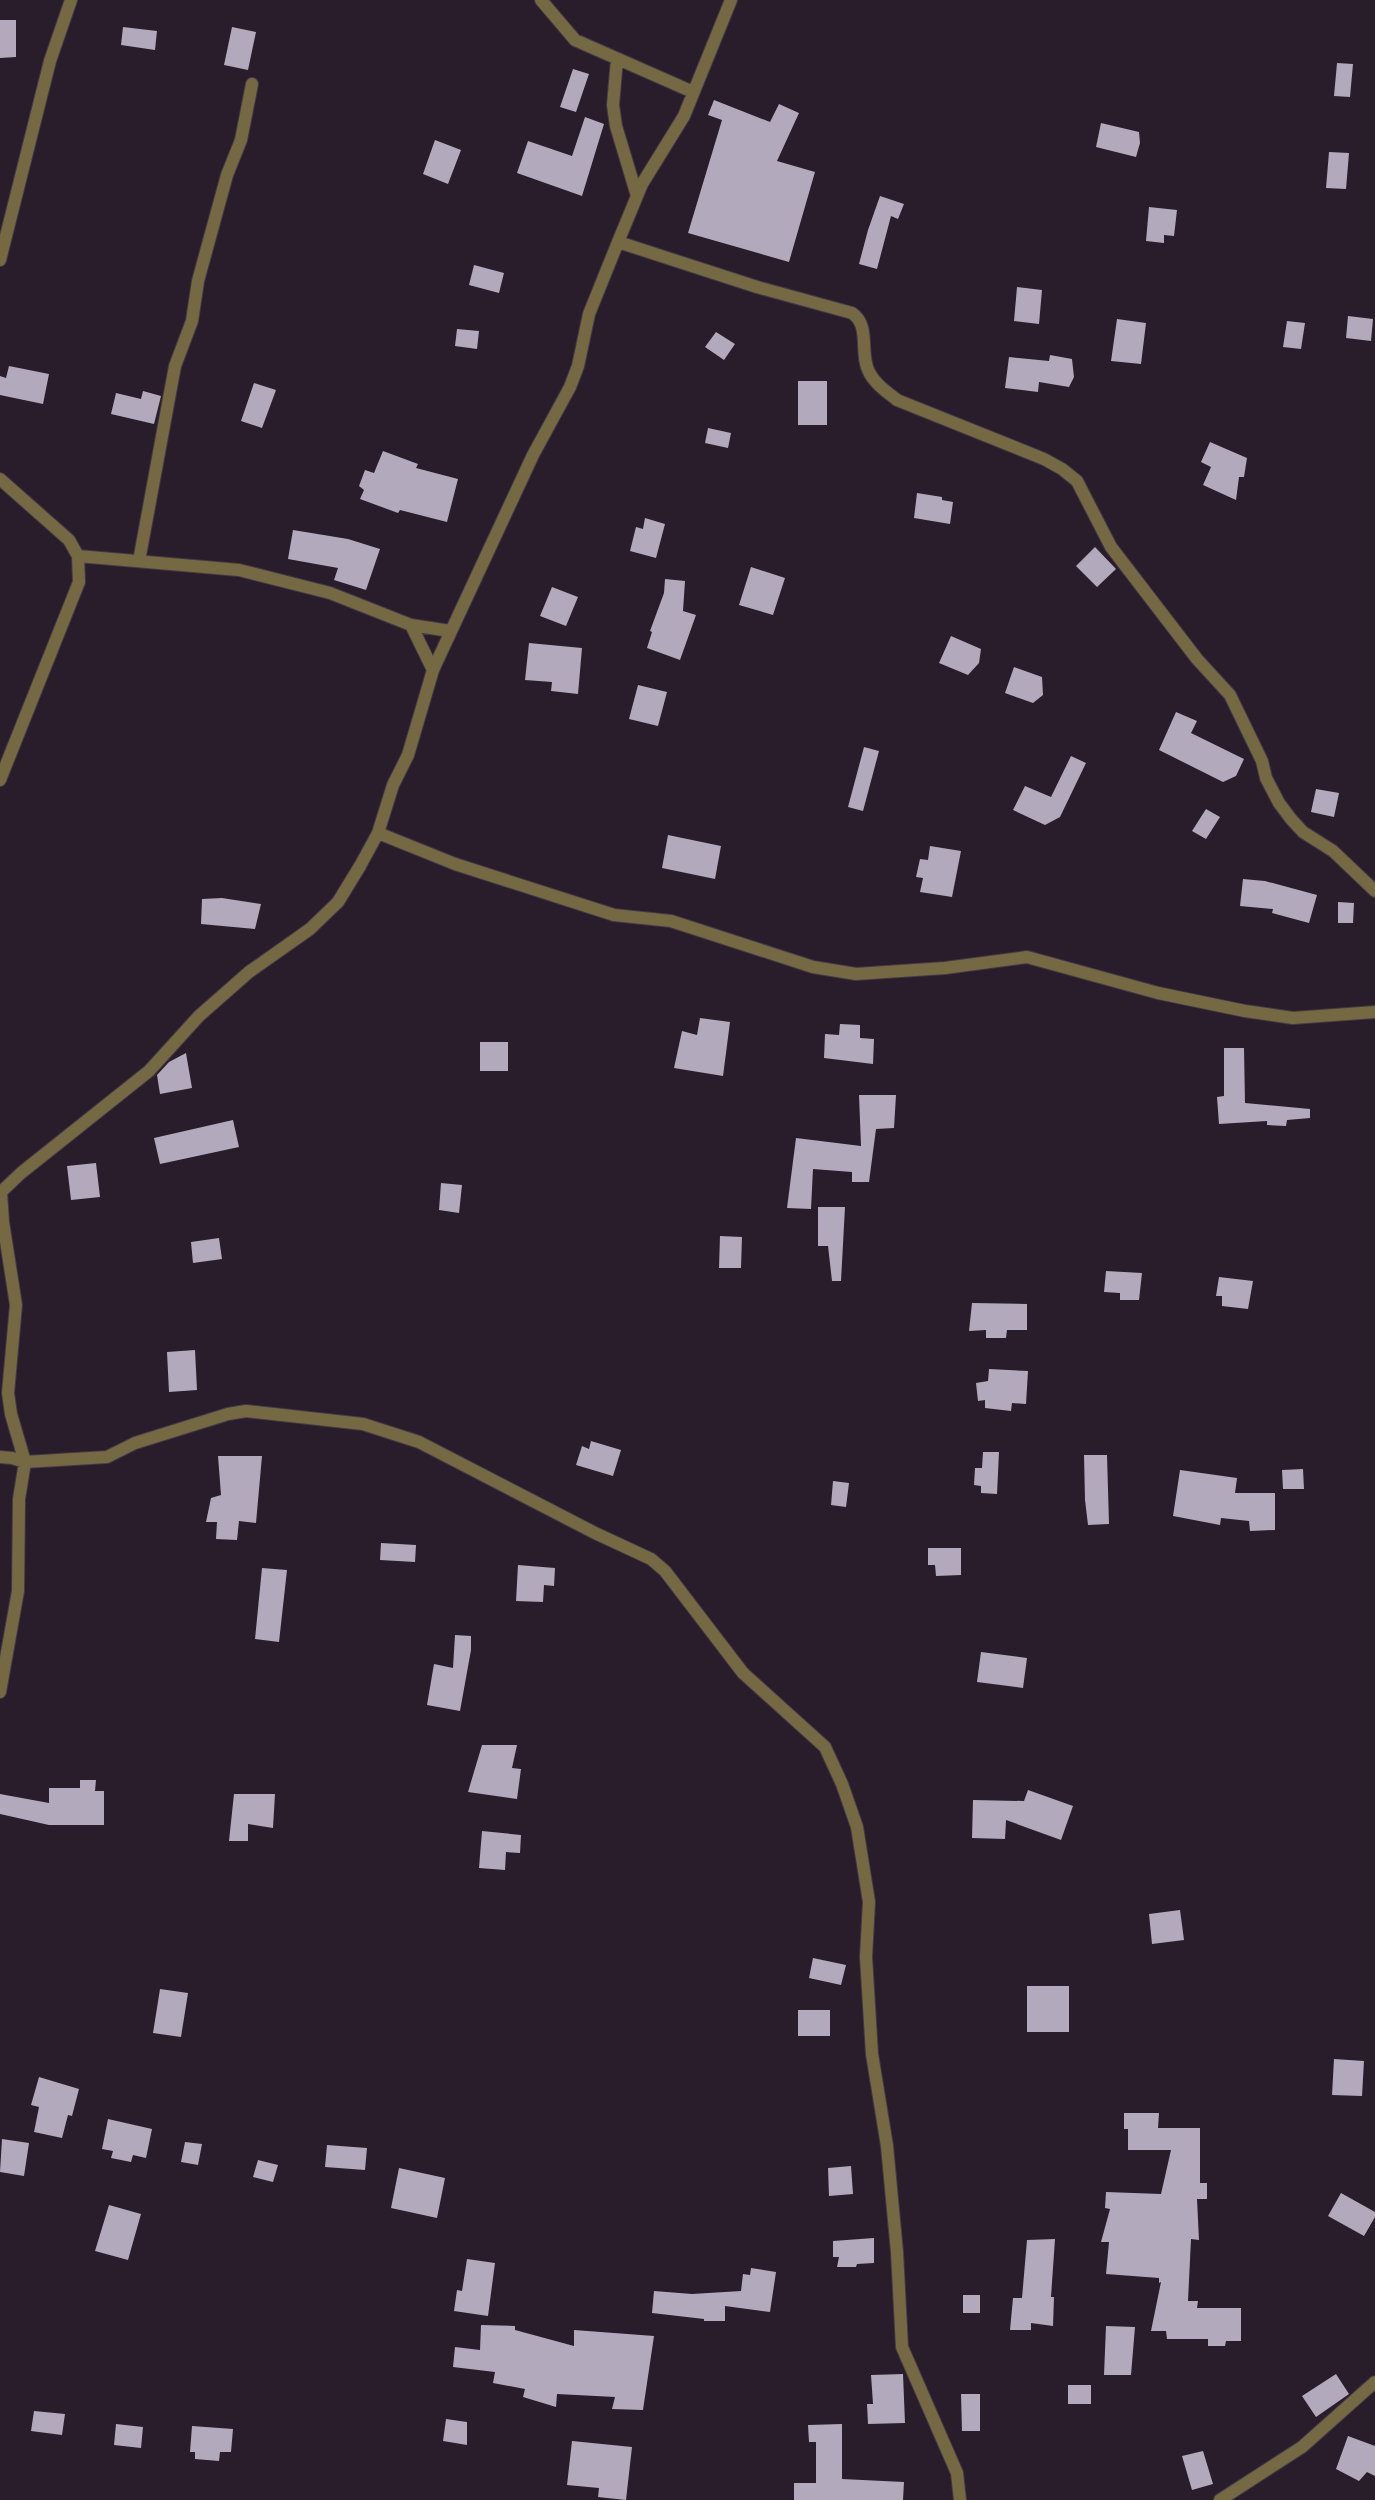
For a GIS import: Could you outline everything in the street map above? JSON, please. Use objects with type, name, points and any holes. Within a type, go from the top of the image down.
[{"type":"street","points":[[0,260],[50,61],[71,0]]},
{"type":"street","points":[[541,0],[575,40],[694,92]]},
{"type":"street","points":[[0,1692],[18,1591],[19,1499],[25,1462],[11,1414],[8,1393],[16,1305],[3,1222],[1,1192],[21,1173],[149,1071],[199,1016],[249,972],[310,929],[338,902],[378,833],[393,785],[408,755],[427,684],[533,455],[570,387],[578,366],[589,314],[637,196],[642,184],[684,116],[731,0]]},
{"type":"street","points":[[617,59],[613,105],[616,126],[637,196]]},
{"type":"street","points":[[139,561],[175,366],[192,321],[198,281],[227,175],[241,140],[252,84]]},
{"type":"street","points":[[618,242],[757,288],[852,313],[862,322],[864,358],[869,372],[879,386],[897,400],[1044,459],[1062,469],[1077,481],[1110,547],[1197,659],[1230,696],[1279,803],[1303,832],[1333,851],[1375,891]]},
{"type":"street","points":[[0,479],[69,540],[78,556],[79,582],[0,780]]},
{"type":"street","points":[[78,556],[239,570],[330,593],[411,625],[450,631]]},
{"type":"street","points":[[411,625],[433,670]]},
{"type":"street","points":[[378,833],[455,864],[614,915],[671,921],[813,967],[856,974],[936,969],[1026,957],[1158,992],[1245,1011],[1292,1018],[1375,1012]]},
{"type":"street","points":[[0,1457],[25,1462],[107,1458],[135,1443],[228,1414],[246,1411],[363,1424],[396,1433],[419,1442],[595,1533],[651,1559],[664,1571],[743,1673],[825,1747],[842,1784],[857,1826],[869,1902],[866,1956],[872,2054],[887,2146],[897,2252],[902,2347],[956,2473],[960,2500]]},
{"type":"street","points":[[1220,2500],[1302,2446],[1375,2382]]},
{"type":"building","points":[[0,20],[16,20],[16,57],[0,58]]},
{"type":"building","points":[[123,27],[157,31],[155,50],[121,45]]},
{"type":"building","points":[[232,27],[256,32],[248,70],[224,65]]},
{"type":"building","points":[[1337,63],[1353,64],[1350,97],[1334,96]]},
{"type":"building","points":[[573,69],[589,74],[576,112],[560,107]]},
{"type":"building","points":[[714,100],[770,122],[779,104],[799,113],[777,161],[815,172],[789,262],[688,233],[722,120],[708,115]]},
{"type":"building","points":[[585,117],[604,124],[582,196],[517,173],[528,141],[572,156]]},
{"type":"building","points":[[1101,123],[1139,132],[1140,143],[1136,157],[1096,147]]},
{"type":"building","points":[[435,140],[461,150],[448,184],[423,174]]},
{"type":"building","points":[[1329,152],[1349,153],[1346,189],[1326,188]]},
{"type":"building","points":[[880,196],[904,204],[898,219],[891,216],[877,269],[859,264]]},
{"type":"building","points":[[1149,207],[1177,210],[1174,236],[1164,235],[1164,243],[1146,241]]},
{"type":"building","points":[[474,265],[504,273],[499,293],[469,285]]},
{"type":"building","points":[[1017,287],[1042,290],[1039,324],[1014,321]]},
{"type":"building","points":[[1348,316],[1373,319],[1371,341],[1346,338]]},
{"type":"building","points":[[1117,319],[1146,323],[1141,364],[1111,361]]},
{"type":"building","points":[[1287,321],[1305,323],[1301,349],[1283,347]]},
{"type":"building","points":[[457,329],[479,331],[477,349],[455,346]]},
{"type":"building","points":[[716,332],[735,344],[724,360],[705,347]]},
{"type":"building","points":[[1050,355],[1072,359],[1074,377],[1069,387],[1039,382],[1038,392],[1005,388],[1009,357],[1049,361]]},
{"type":"building","points":[[9,366],[49,374],[43,404],[0,395],[0,376],[6,378]]},
{"type":"building","points":[[798,381],[827,381],[827,425],[798,425]]},
{"type":"building","points":[[254,383],[276,390],[262,428],[241,421]]},
{"type":"building","points":[[143,391],[161,396],[154,424],[111,414],[116,393],[141,399]]},
{"type":"building","points":[[708,428],[731,433],[728,448],[705,443]]},
{"type":"building","points":[[1210,442],[1247,458],[1244,477],[1239,477],[1236,500],[1203,485],[1211,467],[1201,462]]},
{"type":"building","points":[[383,451],[418,464],[416,468],[458,479],[447,522],[400,510],[398,513],[360,499],[364,490],[359,486],[365,470],[374,473]]},
{"type":"building","points":[[917,493],[942,497],[942,500],[953,502],[950,524],[914,518]]},
{"type":"building","points":[[645,518],[665,524],[656,558],[630,551],[636,527],[643,529]]},
{"type":"building","points":[[293,530],[348,539],[380,549],[366,590],[334,580],[338,568],[288,559]]},
{"type":"building","points":[[1095,547],[1116,569],[1097,587],[1076,566]]},
{"type":"building","points":[[751,567],[785,578],[773,615],[739,605]]},
{"type":"building","points":[[665,579],[685,581],[683,611],[696,615],[680,660],[647,648],[652,632],[650,631],[664,593]]},
{"type":"building","points":[[552,587],[578,597],[566,626],[540,616]]},
{"type":"building","points":[[951,636],[981,649],[979,663],[968,675],[939,663]]},
{"type":"building","points":[[529,643],[582,648],[578,694],[551,691],[552,682],[525,680]]},
{"type":"building","points":[[1014,667],[1042,677],[1043,695],[1033,703],[1005,693]]},
{"type":"building","points":[[638,685],[667,692],[658,726],[629,719]]},
{"type":"building","points":[[1176,712],[1197,721],[1191,733],[1244,759],[1236,776],[1223,782],[1159,750]]},
{"type":"building","points":[[864,747],[879,751],[863,811],[848,807]]},
{"type":"building","points":[[1071,756],[1086,763],[1060,817],[1045,825],[1013,810],[1025,786],[1051,797]]},
{"type":"building","points":[[1316,789],[1339,793],[1334,817],[1311,812]]},
{"type":"building","points":[[1206,809],[1220,817],[1206,839],[1192,831]]},
{"type":"building","points":[[668,835],[721,846],[715,879],[662,868]]},
{"type":"building","points":[[930,846],[961,851],[952,897],[920,892],[923,878],[916,877],[920,859],[928,860]]},
{"type":"building","points":[[1243,879],[1265,881],[1317,895],[1309,923],[1272,913],[1273,909],[1240,906]]},
{"type":"building","points":[[222,898],[261,904],[255,929],[201,924],[202,899]]},
{"type":"building","points":[[1338,902],[1354,903],[1353,923],[1338,923]]},
{"type":"building","points":[[700,1018],[730,1022],[723,1076],[674,1068],[682,1031],[697,1035]]},
{"type":"building","points":[[840,1024],[860,1025],[860,1038],[874,1039],[873,1064],[824,1058],[825,1034],[839,1035]]},
{"type":"building","points":[[480,1042],[508,1042],[508,1071],[480,1071]]},
{"type":"building","points":[[1224,1048],[1244,1048],[1245,1103],[1310,1109],[1310,1118],[1287,1120],[1286,1126],[1267,1125],[1267,1121],[1219,1124],[1217,1097],[1224,1096]]},
{"type":"building","points":[[186,1053],[192,1088],[160,1094],[157,1075],[169,1062]]},
{"type":"building","points":[[859,1095],[896,1095],[894,1128],[876,1129],[869,1182],[852,1182],[852,1172],[813,1169],[811,1209],[787,1208],[796,1138],[861,1146]]},
{"type":"building","points":[[233,1120],[239,1147],[160,1164],[154,1138]]},
{"type":"building","points":[[96,1163],[100,1197],[71,1200],[67,1166]]},
{"type":"building","points":[[441,1183],[462,1185],[459,1213],[439,1210]]},
{"type":"building","points":[[818,1207],[845,1207],[841,1281],[832,1281],[828,1246],[818,1246]]},
{"type":"building","points":[[720,1236],[742,1237],[741,1268],[719,1268]]},
{"type":"building","points":[[219,1238],[222,1259],[193,1263],[191,1242]]},
{"type":"building","points":[[1106,1271],[1142,1273],[1139,1300],[1120,1300],[1120,1293],[1104,1292]]},
{"type":"building","points":[[1219,1277],[1253,1281],[1248,1309],[1222,1306],[1222,1296],[1216,1296]]},
{"type":"building","points":[[972,1303],[1027,1304],[1027,1330],[1007,1330],[1006,1338],[986,1338],[986,1330],[969,1331]]},
{"type":"building","points":[[195,1350],[197,1390],[169,1392],[167,1352]]},
{"type":"building","points":[[989,1369],[1028,1371],[1026,1404],[1012,1403],[1011,1411],[985,1408],[985,1400],[978,1401],[976,1383],[988,1381]]},
{"type":"building","points":[[591,1441],[621,1450],[613,1476],[576,1465],[582,1446],[589,1449]]},
{"type":"building","points":[[983,1452],[999,1452],[997,1494],[981,1493],[981,1486],[974,1485],[975,1468],[982,1468]]},
{"type":"building","points":[[1084,1455],[1107,1455],[1109,1524],[1088,1525],[1085,1500]]},
{"type":"building","points":[[218,1456],[262,1456],[256,1523],[239,1521],[237,1540],[216,1539],[217,1522],[206,1522],[211,1498],[221,1495]]},
{"type":"building","points":[[1303,1469],[1304,1489],[1283,1489],[1282,1470]]},
{"type":"building","points":[[1180,1470],[1237,1478],[1235,1493],[1275,1493],[1275,1530],[1250,1531],[1249,1521],[1221,1518],[1220,1525],[1173,1516]]},
{"type":"building","points":[[833,1481],[849,1483],[846,1507],[831,1505]]},
{"type":"building","points":[[381,1543],[416,1545],[415,1562],[380,1560]]},
{"type":"building","points":[[928,1548],[961,1548],[961,1575],[936,1576],[935,1565],[928,1565]]},
{"type":"building","points":[[518,1565],[555,1568],[554,1586],[544,1585],[543,1602],[516,1601]]},
{"type":"building","points":[[262,1568],[287,1570],[279,1642],[255,1639]]},
{"type":"building","points":[[455,1635],[471,1636],[471,1650],[460,1711],[427,1705],[434,1664],[453,1668]]},
{"type":"building","points":[[981,1652],[1027,1658],[1023,1688],[977,1682]]},
{"type":"building","points":[[482,1745],[517,1745],[512,1768],[521,1769],[517,1799],[468,1792]]},
{"type":"building","points":[[80,1780],[96,1780],[95,1791],[104,1791],[104,1825],[49,1825],[0,1814],[0,1794],[49,1803],[49,1788],[80,1788]]},
{"type":"building","points":[[1028,1790],[1073,1806],[1061,1840],[1006,1820],[1005,1839],[972,1838],[973,1800],[1024,1801]]},
{"type":"building","points":[[234,1794],[275,1794],[273,1828],[248,1824],[248,1841],[229,1841]]},
{"type":"building","points":[[482,1831],[521,1835],[520,1853],[506,1852],[505,1870],[479,1868]]},
{"type":"building","points":[[1180,1910],[1184,1940],[1152,1944],[1149,1914]]},
{"type":"building","points":[[813,1958],[846,1965],[841,1985],[809,1978]]},
{"type":"building","points":[[1027,1986],[1069,1986],[1069,2032],[1027,2032]]},
{"type":"building","points":[[160,1989],[188,1993],[181,2037],[153,2033]]},
{"type":"building","points":[[798,2010],[830,2010],[830,2036],[798,2036]]},
{"type":"building","points":[[1334,2059],[1364,2061],[1362,2096],[1332,2095]]},
{"type":"building","points":[[39,2077],[79,2089],[72,2116],[68,2115],[62,2138],[34,2132],[39,2107],[31,2105]]},
{"type":"building","points":[[1124,2113],[1159,2113],[1158,2128],[1200,2128],[1200,2183],[1207,2183],[1207,2199],[1197,2199],[1199,2240],[1191,2239],[1188,2301],[1198,2301],[1197,2308],[1241,2308],[1241,2341],[1226,2341],[1225,2346],[1208,2346],[1208,2339],[1167,2339],[1166,2331],[1151,2331],[1161,2282],[1159,2283],[1159,2278],[1106,2274],[1109,2242],[1101,2242],[1110,2209],[1105,2208],[1106,2192],[1161,2194],[1171,2150],[1128,2150],[1128,2129],[1124,2129]]},
{"type":"building","points":[[108,2119],[152,2129],[146,2158],[133,2155],[131,2162],[111,2158],[113,2151],[102,2149]]},
{"type":"building","points":[[2,2139],[29,2143],[24,2176],[0,2172]]},
{"type":"building","points":[[185,2142],[202,2144],[198,2165],[181,2162]]},
{"type":"building","points":[[327,2145],[367,2148],[365,2170],[325,2167]]},
{"type":"building","points":[[258,2160],[278,2165],[273,2182],[253,2177]]},
{"type":"building","points":[[851,2166],[853,2194],[829,2196],[828,2168]]},
{"type":"building","points":[[399,2168],[445,2178],[437,2218],[391,2208]]},
{"type":"building","points":[[1341,2193],[1375,2212],[1375,2217],[1364,2236],[1328,2216]]},
{"type":"building","points":[[109,2205],[141,2214],[128,2260],[95,2251]]},
{"type":"building","points":[[874,2238],[874,2263],[857,2264],[856,2267],[837,2267],[839,2257],[833,2257],[833,2241]]},
{"type":"building","points":[[1055,2239],[1051,2297],[1054,2297],[1053,2326],[1031,2323],[1031,2330],[1010,2330],[1013,2298],[1022,2298],[1027,2240]]},
{"type":"building","points":[[467,2259],[495,2263],[488,2316],[454,2311],[457,2290],[462,2291]]},
{"type":"building","points":[[751,2268],[776,2272],[770,2312],[725,2306],[725,2321],[704,2321],[704,2319],[652,2313],[654,2291],[692,2294],[741,2291],[743,2274],[750,2275]]},
{"type":"building","points":[[963,2295],[980,2295],[980,2313],[963,2313]]},
{"type":"building","points":[[481,2325],[515,2326],[515,2330],[574,2346],[574,2330],[654,2336],[643,2410],[612,2409],[615,2397],[557,2394],[556,2407],[523,2397],[525,2389],[493,2383],[495,2372],[453,2367],[455,2347],[480,2350]]},
{"type":"building","points":[[1106,2326],[1135,2327],[1131,2375],[1104,2375]]},
{"type":"building","points":[[903,2374],[905,2423],[868,2424],[867,2404],[873,2404],[871,2375]]},
{"type":"building","points":[[1336,2374],[1349,2394],[1316,2417],[1302,2396]]},
{"type":"building","points":[[1068,2385],[1091,2385],[1091,2404],[1068,2404]]},
{"type":"building","points":[[961,2394],[980,2394],[980,2431],[962,2431]]},
{"type":"building","points":[[34,2411],[65,2414],[62,2435],[31,2431]]},
{"type":"building","points":[[446,2419],[467,2422],[467,2445],[443,2441]]},
{"type":"building","points":[[116,2424],[143,2427],[141,2448],[114,2445]]},
{"type":"building","points":[[842,2424],[842,2479],[904,2482],[903,2500],[794,2500],[794,2483],[816,2483],[816,2442],[809,2442],[808,2425]]},
{"type":"building","points":[[192,2426],[233,2429],[231,2452],[220,2452],[219,2461],[195,2459],[195,2452],[190,2452]]},
{"type":"building","points":[[1348,2436],[1375,2446],[1375,2476],[1367,2472],[1359,2481],[1336,2469]]},
{"type":"building","points":[[572,2441],[632,2447],[626,2500],[598,2497],[599,2488],[567,2485]]},
{"type":"building","points":[[1203,2451],[1213,2484],[1192,2490],[1182,2456]]}]
